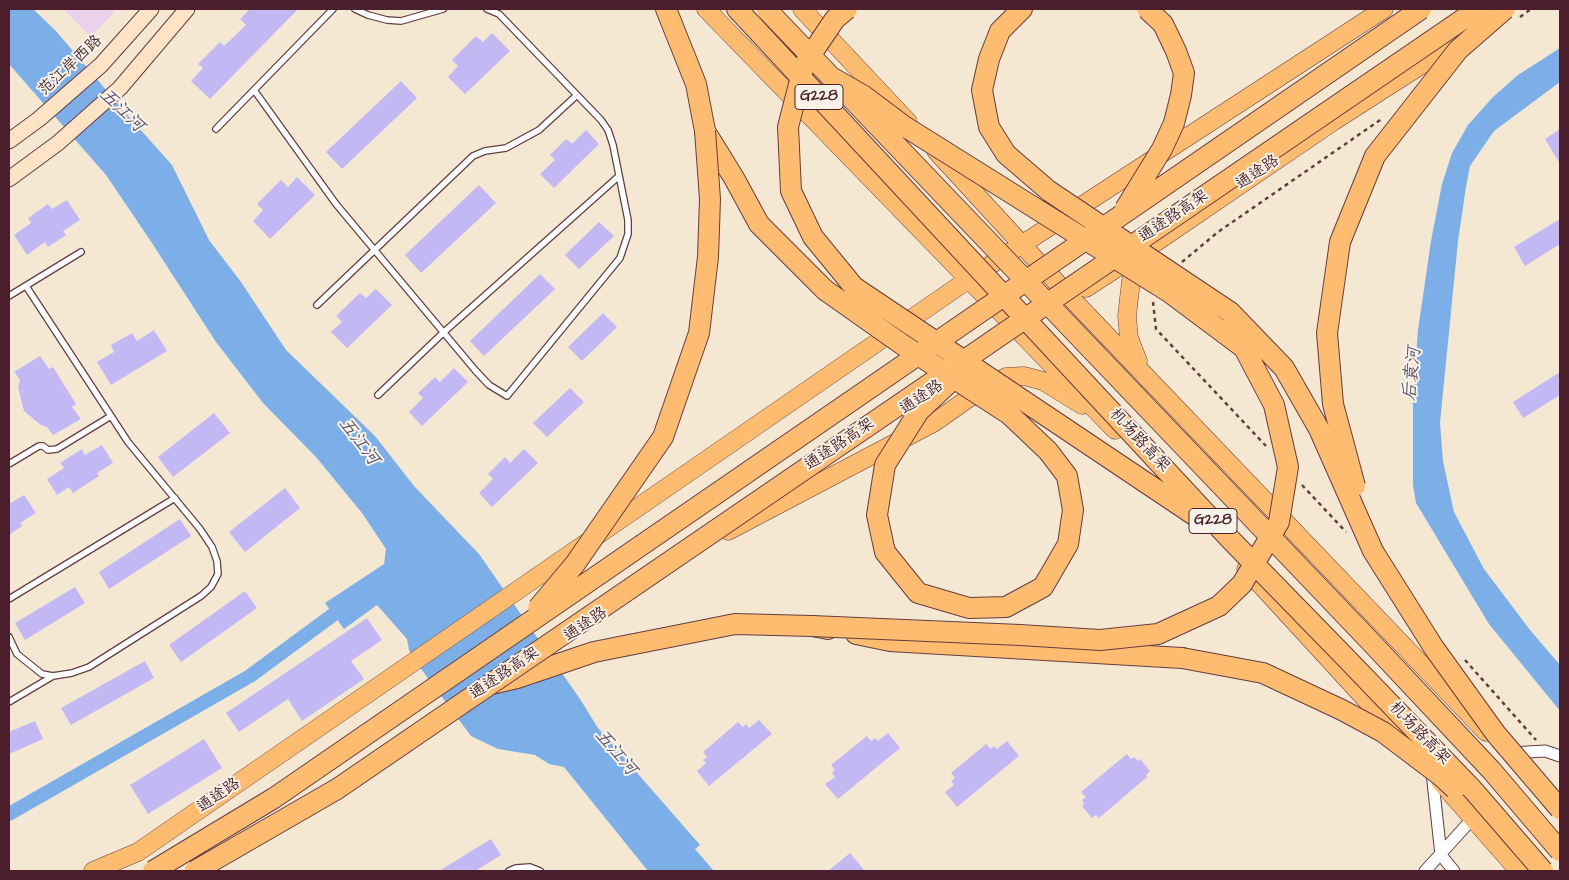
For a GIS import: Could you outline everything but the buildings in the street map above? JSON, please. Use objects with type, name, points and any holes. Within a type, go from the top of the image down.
[{"type":"highway","points":[[522,628],[575,564],[663,436],[699,333],[708,257],[710,199],[705,131],[696,84],[666,9]]},
{"type":"highway","name":"机场路高架","points":[[737,9],[1228,537],[1466,783],[1542,871]]},
{"type":"highway","name":"机场路高架","points":[[766,9],[1376,647],[1492,771],[1560,851]]},
{"type":"highway","points":[[848,9],[835,19],[804,65],[788,128],[791,191],[813,237],[854,288],[1228,537]]},
{"type":"highway","points":[[1022,9],[1000,31],[989,59],[982,90],[989,127],[1006,154],[1049,192],[1230,312],[1284,368],[1319,429],[1373,551],[1434,648],[1490,727],[1560,809]]},
{"type":"highway","points":[[1121,215],[1162,149],[1174,122],[1184,73],[1163,24],[1147,9]]},
{"type":"highway","name":"通途路高架","points":[[152,871],[274,798],[1421,9]]},
{"type":"highway","name":"通途路高架","points":[[195,871],[337,789],[496,683],[993,340],[1478,9]]},
{"type":"highway","points":[[1373,551],[1333,404],[1327,333],[1340,242],[1375,156],[1458,50],[1505,9]]},
{"type":"highway","points":[[496,683],[517,678],[594,652],[736,624],[1010,634],[1100,640],[1158,634],[1219,606],[1242,584],[1279,522],[1288,467],[1274,405],[1244,348],[1169,292],[904,126],[864,96],[831,77]]},
{"type":"highway","points":[[705,131],[759,224],[825,290],[903,345],[912,350],[952,377],[960,382],[993,404],[1009,414],[1048,451],[1067,476],[1073,510],[1068,544],[1043,587],[1006,607],[969,608],[918,593],[885,552],[877,515],[885,465],[919,411],[953,379],[959,373],[966,366],[993,340]]},
{"type":"highway","points":[[812,626],[890,640],[1182,658],[1263,673],[1342,710],[1383,732],[1441,776],[1542,871]]},
{"type":"main road","points":[[706,9],[1104,418],[1274,599],[1432,772],[1519,871]]},
{"type":"main road","points":[[802,9],[1023,244],[1071,298],[1142,370],[1506,753],[1560,816]]},
{"type":"main road","name":"通途路","points":[[93,871],[138,852],[969,279],[1384,9]]},
{"type":"main road","name":"通途路","points":[[210,871],[547,651],[1334,121],[1510,9]]},
{"type":"main road","points":[[1142,370],[1129,338],[1127,316],[1131,281],[1146,249]]},
{"type":"main road","points":[[721,534],[935,422],[969,398],[1006,377],[1024,376],[1043,380],[1104,418]]},
{"type":"street","name":"范江岸西路","points":[[9,141],[40,119],[101,65],[151,9]]},
{"type":"street","points":[[9,179],[58,143],[120,88],[187,9]]},
{"type":"street","points":[[1506,753],[1545,751],[1560,756]]},
{"type":"street","points":[[1432,772],[1441,855],[1454,871]]},
{"type":"street","points":[[1425,871],[1473,818]]},
{"type":"lane","points":[[216,129],[333,9]]},
{"type":"lane","points":[[355,9],[387,20],[401,21],[443,9]]},
{"type":"lane","points":[[254,90],[336,204],[475,370],[489,385],[507,396],[620,258],[628,234],[628,220],[613,145],[608,130],[601,120],[499,14],[487,9]]},
{"type":"lane","points":[[317,305],[472,156],[485,151],[506,148],[539,130],[577,95]]},
{"type":"lane","points":[[378,395],[444,332],[619,176]]},
{"type":"lane","points":[[9,296],[81,252]]},
{"type":"lane","points":[[9,637],[17,654],[42,674],[53,676],[72,674],[89,667],[201,596],[211,587],[218,574],[217,562],[212,547],[200,529],[128,442],[26,286]]},
{"type":"lane","points":[[9,464],[40,446],[48,450],[57,449],[111,416]]},
{"type":"lane","points":[[9,599],[175,498]]},
{"type":"lane","points":[[9,702],[53,676]]},
{"type":"lane","points":[[509,871],[516,868],[530,867],[540,871]]},
{"type":"shaded area","points":[[63,9],[117,9],[91,37]]},
{"type":"water","name":"五江河","points":[[9,9],[33,9],[56,31],[172,165],[209,240],[241,282],[286,350],[375,436],[414,486],[479,554],[580,699],[598,728],[700,845],[695,849],[714,871],[648,871],[564,767],[549,764],[535,755],[498,749],[471,736],[421,669],[409,650],[407,639],[377,605],[344,629],[325,603],[384,564],[386,549],[362,513],[316,457],[263,403],[216,342],[106,175],[9,64]]},
{"type":"water","points":[[1560,48],[1560,82],[1494,131],[1470,166],[1458,241],[1440,423],[1443,461],[1454,512],[1484,569],[1530,630],[1560,665],[1560,711],[1489,624],[1416,503],[1413,485],[1413,398],[1418,330],[1431,241],[1442,184],[1452,153],[1468,125],[1493,97],[1518,75]]},
{"type":"waterway","points":[[9,814],[250,676],[349,603]]},
{"type":"water label","name":"后袁河","points":[[1413,374]]}]
